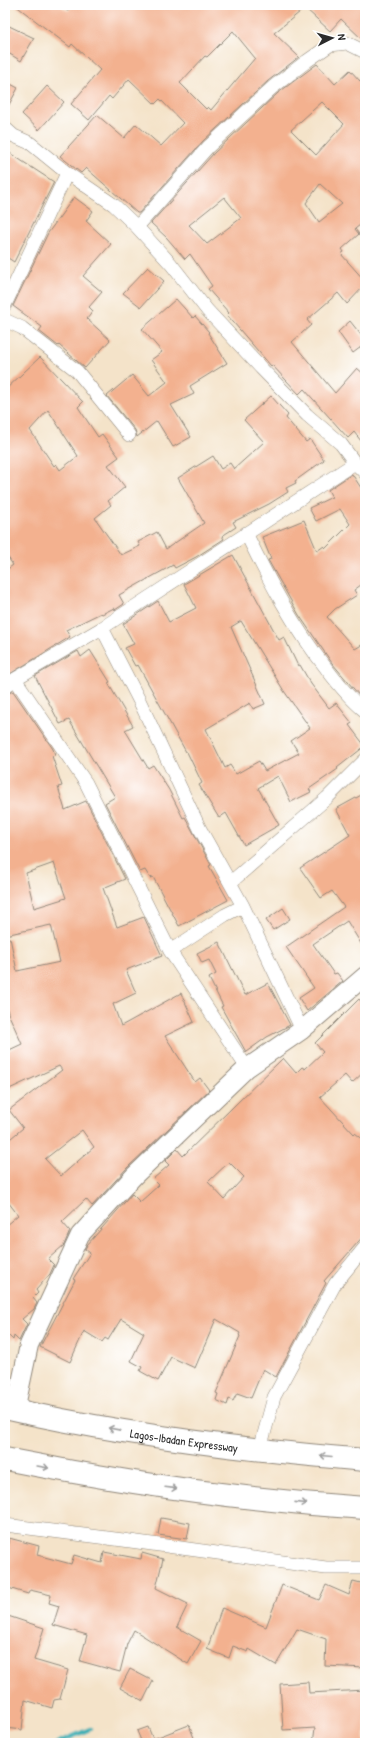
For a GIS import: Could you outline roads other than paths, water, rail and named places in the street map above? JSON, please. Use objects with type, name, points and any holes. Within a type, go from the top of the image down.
[{"type":"highway","name":"Lagos-Ibadan Expressway","points":[[10,1410],[148,1436],[365,1460]]},
{"type":"highway","points":[[5,1459],[134,1483],[264,1499],[365,1508]]},
{"type":"street","points":[[137,227],[208,148],[273,87],[330,45],[347,43],[365,52]]},
{"type":"street","points":[[5,128],[14,136],[30,143],[67,173],[114,205],[137,227],[171,264],[207,310],[255,362],[307,415],[341,444],[355,463],[365,473]]},
{"type":"street","points":[[5,305],[67,173]]},
{"type":"street","points":[[5,320],[22,328],[77,371],[129,435]]},
{"type":"street","points":[[247,1068],[170,951],[86,783],[10,683],[102,628],[227,548],[246,533],[355,463]]},
{"type":"street","points":[[246,533],[266,574],[302,638],[350,699],[365,711]]},
{"type":"street","points":[[102,628],[140,702],[200,829],[243,906],[302,1030]]},
{"type":"street","points":[[230,883],[327,798],[365,760]]},
{"type":"street","points":[[170,951],[225,915],[243,906]]},
{"type":"street","points":[[10,1410],[28,1345],[80,1235],[134,1176],[247,1068],[302,1030],[363,982]]},
{"type":"street","points":[[260,1449],[274,1397],[335,1284],[365,1248]]},
{"type":"street","points":[[5,1525],[326,1568],[365,1568]]},
{"type":"waterway","points":[[57,1743],[90,1729]]}]
